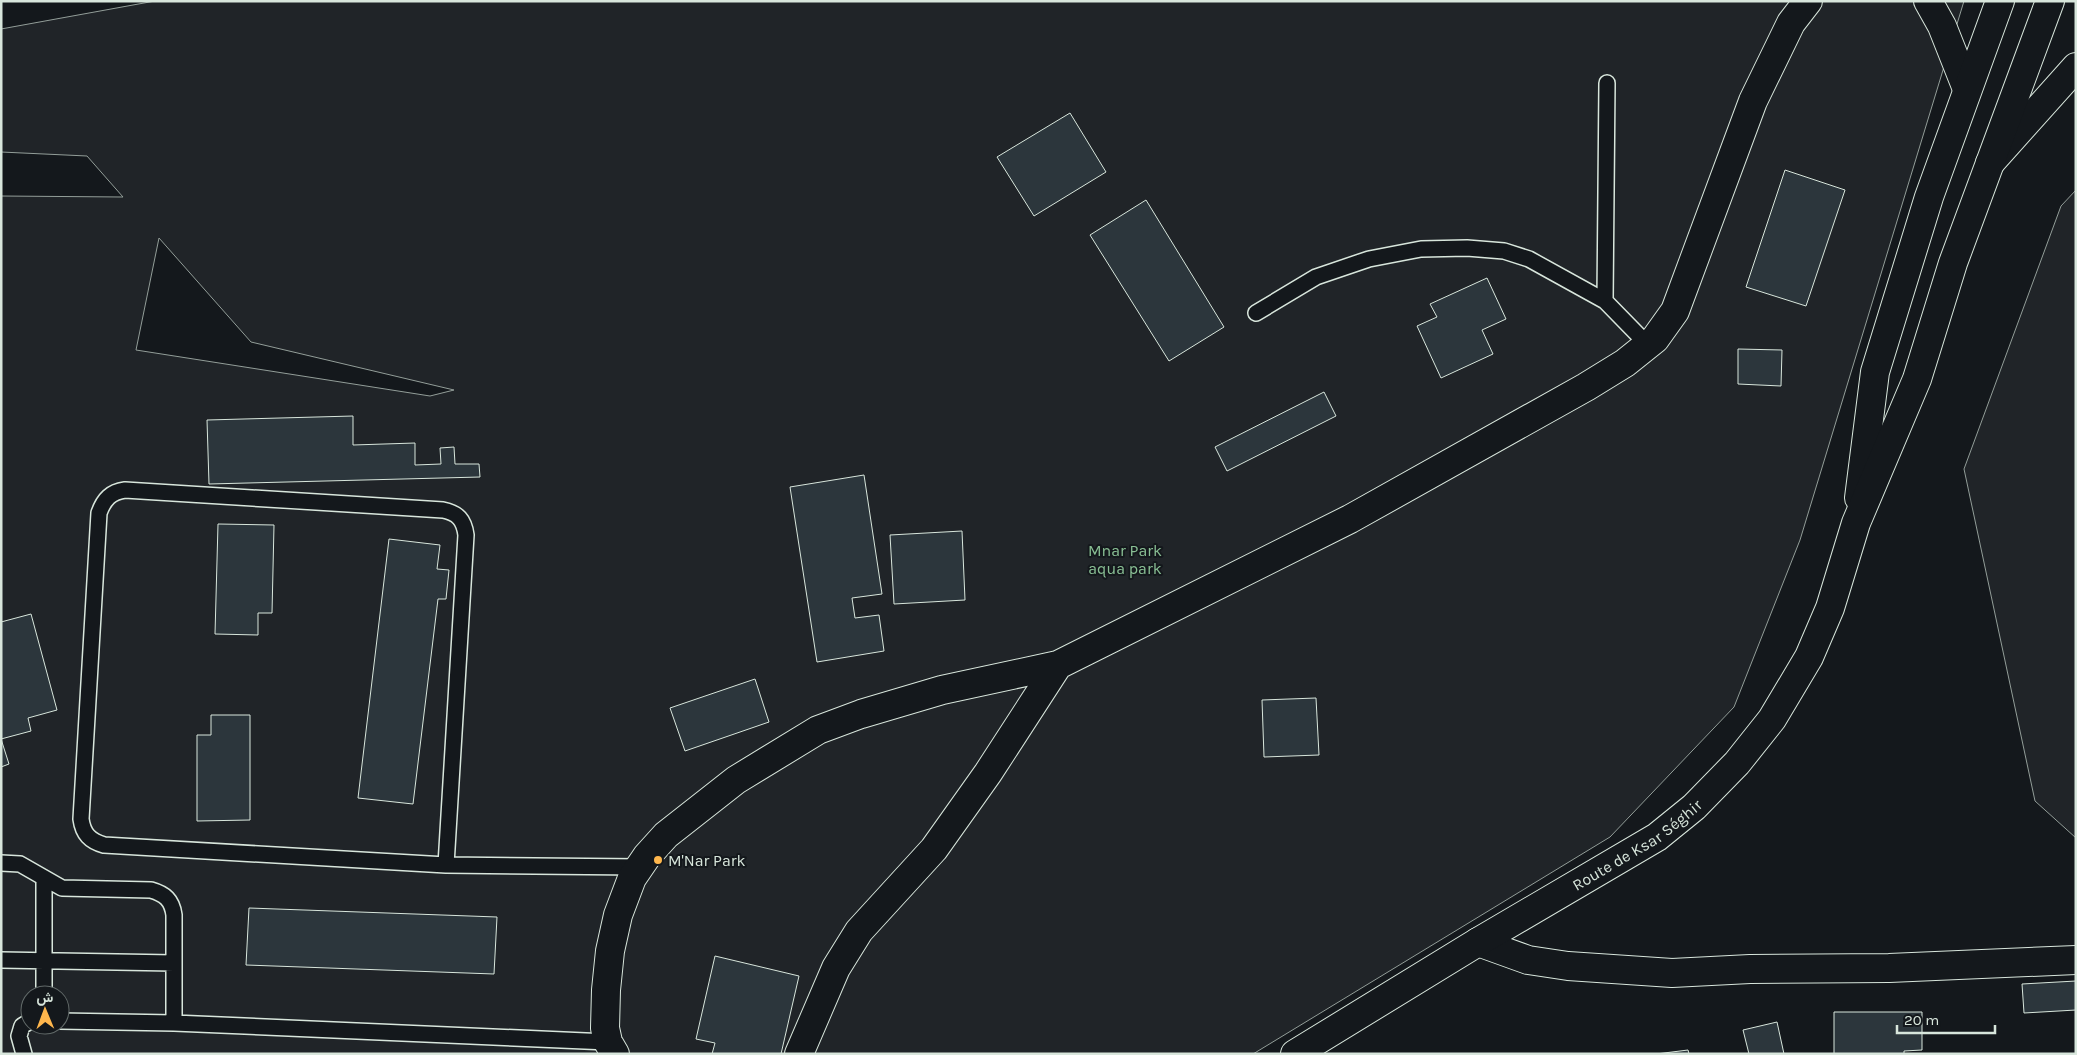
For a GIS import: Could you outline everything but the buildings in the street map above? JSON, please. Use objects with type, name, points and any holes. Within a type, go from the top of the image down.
[{"type":"street","points":[[611,1048],[604,1011],[610,951],[618,915],[632,878],[666,835],[736,780],[818,730],[861,714],[942,690],[1058,665],[1350,519],[1586,387],[1625,363],[1648,345],[1666,326],[1675,311],[1753,101],[1791,23],[1808,1]]},
{"type":"street","points":[[1928,1],[1942,26],[1967,89]]},
{"type":"street","points":[[1856,523],[1875,372],[1929,197],[2000,1]]},
{"type":"street","points":[[1856,523],[1917,379],[1953,263],[2050,1]]},
{"type":"street","points":[[1988,166],[2076,67]]},
{"type":"street","name":"Route de Ksar Séghir","points":[[1295,1054],[1478,942],[1657,837],[1694,807],[1737,764],[1772,719],[1809,657],[1830,608],[1856,523]]},
{"type":"street","points":[[799,1054],[815,1013],[836,968],[859,931],[934,849],[988,773],[1058,665]]},
{"type":"street","points":[[1478,942],[1528,960],[1568,966],[1672,973],[1750,969],[1889,968],[2076,960]]},
{"type":"lane","points":[[1606,82],[1606,300]]},
{"type":"lane","points":[[1256,313],[1316,277],[1369,259],[1421,249],[1467,248],[1504,251],[1529,258],[1606,300],[1648,345]]},
{"type":"lane","points":[[446,865],[466,535],[465,526],[460,517],[452,512],[443,510],[125,490],[116,491],[108,496],[100,513],[98,533],[81,819],[82,828],[87,836],[95,842],[104,845],[446,865],[640,867]]},
{"type":"lane","points":[[1,863],[20,864],[58,887],[160,892],[173,906],[174,1023]]},
{"type":"lane","points":[[44,879],[44,985]]},
{"type":"lane","points":[[1,960],[174,963]]},
{"type":"lane","points":[[70,1021],[174,1023],[611,1048]]},
{"type":"lane","points":[[20,1033],[19,1036],[24,1054]]},
{"type":"green space","name":"Mnar Park aqua park","points":[[155,1],[1964,1],[1800,540],[1734,707],[1610,837],[1253,1054],[1,1054],[1,196],[123,197],[87,156],[1,152],[1,29]],"holes":[[[159,238],[251,342],[454,390],[430,396],[136,350]]]},
{"type":"green space","points":[[2076,190],[2076,838],[2035,801],[1964,469],[2061,206]]},
{"type":"place","name":"M'Nar Park","points":[[658,860]]}]
